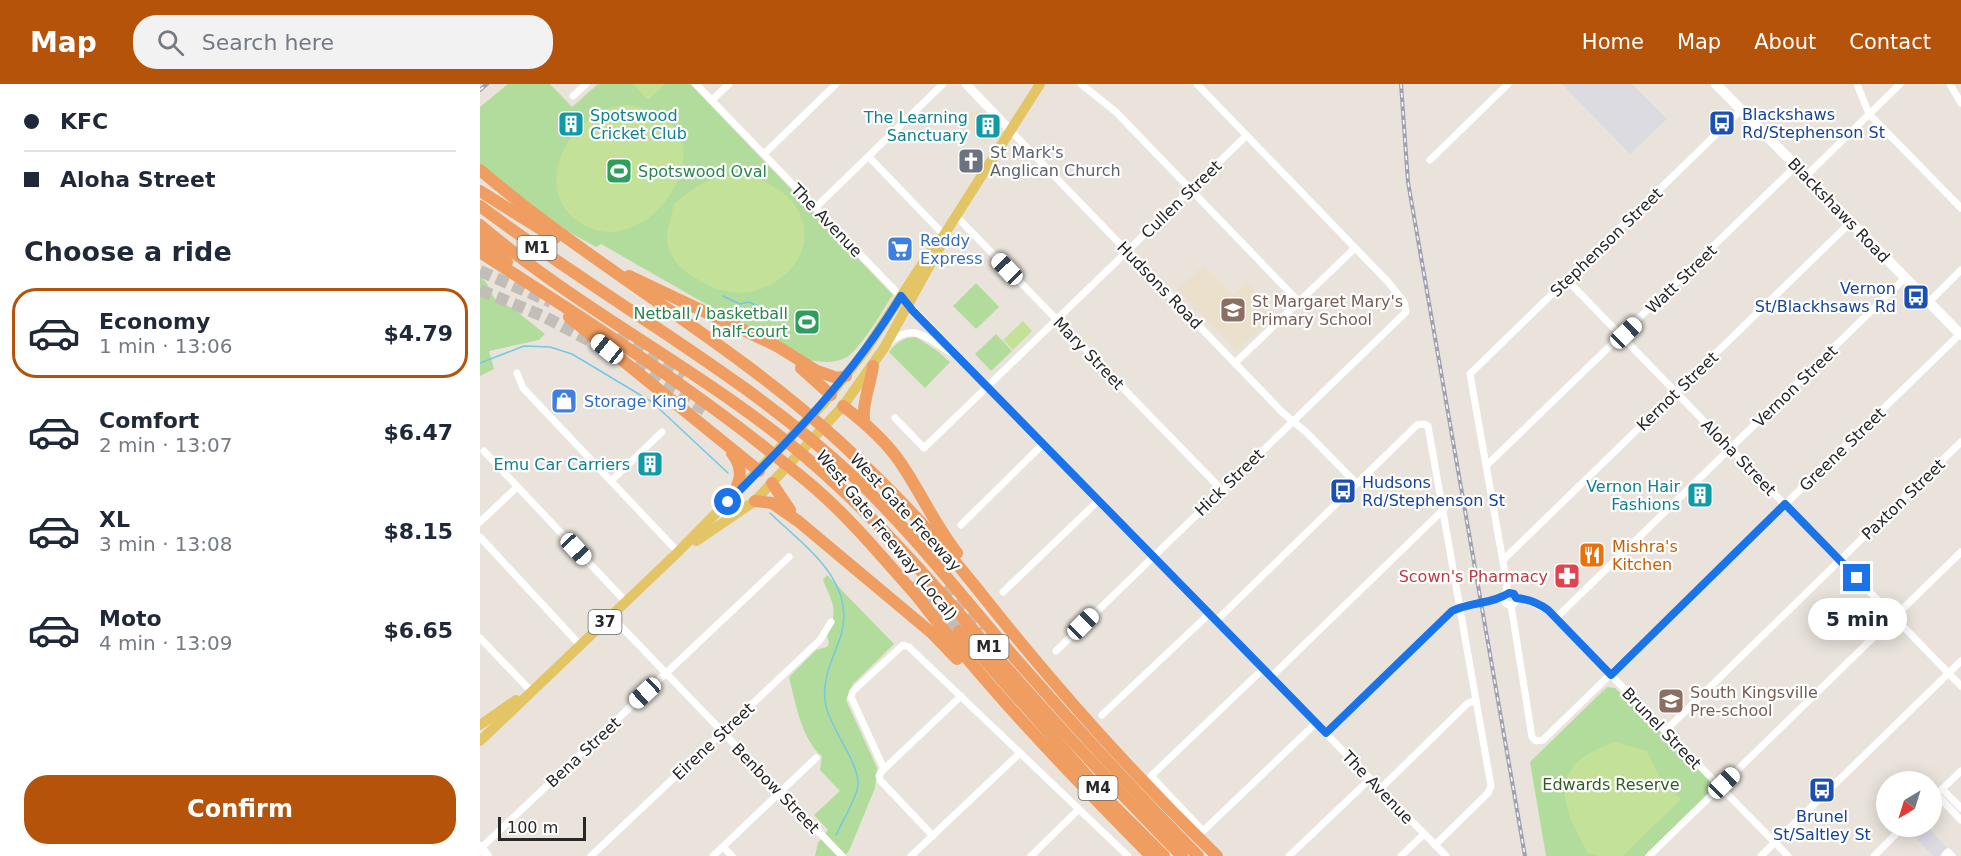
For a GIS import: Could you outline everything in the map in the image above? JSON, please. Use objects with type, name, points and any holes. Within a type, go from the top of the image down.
[{"type":"highway","name":"M1","points":[[480,170],[562,236],[706,336],[797,405],[839,441],[935,537],[1061,689],[1128,764],[1217,856]]},
{"type":"highway","points":[[480,191],[545,233],[597,261],[785,350],[817,371],[837,378],[846,376]]},
{"type":"highway","name":"West Gate Freeway","points":[[480,206],[523,239],[708,360],[784,418],[857,480],[910,536],[1064,714],[1148,805]]},
{"type":"highway","name":"West Gate Freeway (Local)","points":[[480,225],[538,271],[713,387],[794,447],[814,466],[873,538],[950,639],[1047,748],[1151,856]]},
{"type":"highway","points":[[480,239],[594,338],[759,471]]},
{"type":"highway","points":[[480,252],[670,376],[815,488],[854,526],[922,602]]},
{"type":"highway","points":[[758,338],[801,369],[831,395]]},
{"type":"highway","points":[[865,424],[863,411],[873,366]]},
{"type":"highway","points":[[843,406],[865,424],[899,459],[953,548],[1061,689]]},
{"type":"highway","points":[[717,436],[734,456],[740,469],[740,482],[731,499]]},
{"type":"highway","name":"M1","points":[[814,466],[857,503],[927,576],[1049,716],[1182,856]]},
{"type":"highway","points":[[772,483],[798,521]]},
{"type":"highway","points":[[755,501],[772,503],[798,521],[933,634],[1047,748]]},
{"type":"highway","name":"M4","points":[[960,631],[1110,802],[1164,856]]},
{"type":"highway","name":"M1","points":[[1148,805],[1198,856]]},
{"type":"highway","name":"M1","points":[[1148,805],[1212,856]]},
{"type":"main road","name":"37","points":[[480,741],[678,552],[831,395],[939,250],[944,236],[1040,84]]},
{"type":"main road","name":"Blackshaws Road","points":[[1716,84],[1960,335]]},
{"type":"main road","name":"37","points":[[678,552],[755,501],[843,406],[884,348],[904,300]]},
{"type":"main road","points":[[831,395],[843,406]]},
{"type":"main road","points":[[759,471],[772,483]]},
{"type":"main road","name":"37","points":[[480,725],[531,691]]},
{"type":"street","points":[[573,96],[586,84]]},
{"type":"street","name":"The Avenue","points":[[696,84],[986,386],[1446,856]]},
{"type":"street","points":[[712,100],[729,84]]},
{"type":"street","points":[[764,154],[836,84]]},
{"type":"street","points":[[815,208],[943,84]]},
{"type":"street","name":"Hudsons Road","points":[[966,84],[1283,413],[1306,432],[1357,484]]},
{"type":"street","points":[[1081,84],[1116,112],[1299,302]]},
{"type":"street","points":[[1197,84],[1354,248],[1235,363]]},
{"type":"street","points":[[1430,160],[1508,84]]},
{"type":"street","points":[[1857,84],[1869,114],[1961,208]]},
{"type":"street","points":[[1806,176],[1900,84]]},
{"type":"street","points":[[1950,84],[1961,103]]},
{"type":"street","name":"Stephenson Street","points":[[1487,465],[1470,374],[1742,110]]},
{"type":"street","name":"Cullen Street","points":[[895,418],[924,448],[1246,136]]},
{"type":"street","points":[[868,157],[944,236]]},
{"type":"street","name":"Watt Street","points":[[1487,465],[1622,337],[1796,166]]},
{"type":"street","name":"Mary Street","points":[[957,216],[1221,489]]},
{"type":"street","name":"Kernot Street","points":[[1503,560],[1851,222]]},
{"type":"street","name":"Hick Street","points":[[1056,651],[1403,315],[1406,309],[1398,293],[1354,248]]},
{"type":"street","points":[[1929,302],[1961,270]]},
{"type":"street","name":"Vernon Street","points":[[1556,618],[1905,278]]},
{"type":"street","name":"Aloha Street","points":[[1567,280],[1961,686]]},
{"type":"street","name":"The Avenue","points":[[884,348],[897,336],[907,332],[929,337],[958,356]]},
{"type":"street","name":"Greene Street","points":[[1509,599],[1532,737],[1536,741],[1543,740],[1960,335]]},
{"type":"street","points":[[517,373],[523,388],[678,552]]},
{"type":"street","points":[[1216,621],[1417,425],[1424,424],[1430,429],[1491,790],[1435,845]]},
{"type":"street","points":[[611,481],[662,432]]},
{"type":"street","name":"Paxton Street","points":[[1665,731],[1961,442]]},
{"type":"street","points":[[961,525],[1043,444]]},
{"type":"street","points":[[484,451],[626,602]]},
{"type":"street","points":[[1326,733],[1446,616],[1461,606],[1509,599],[1487,465]]},
{"type":"street","points":[[480,522],[517,487]]},
{"type":"street","points":[[1003,592],[1098,501]]},
{"type":"street","points":[[1271,677],[1444,509]]},
{"type":"street","points":[[480,537],[580,645]]},
{"type":"street","points":[[1649,856],[1961,552]]},
{"type":"street","name":"Bena Street","points":[[483,850],[789,557]]},
{"type":"street","name":"Brunel Street","points":[[1509,599],[1534,603],[1548,610],[1788,856]]},
{"type":"street","points":[[1102,715],[1209,614]]},
{"type":"street","name":"Benbow Street","points":[[611,616],[842,856]]},
{"type":"street","name":"Eirene Street","points":[[591,856],[820,640],[831,622]]},
{"type":"street","points":[[480,638],[531,691]]},
{"type":"street","points":[[882,771],[851,699],[851,694],[900,646],[909,646],[1128,856]]},
{"type":"street","points":[[1761,856],[1961,661]]},
{"type":"street","points":[[1263,669],[1152,773],[1151,776],[1203,831],[1316,723]]},
{"type":"street","points":[[933,836],[880,780],[882,771],[961,696]]},
{"type":"street","points":[[1380,789],[1468,703],[1476,700]]},
{"type":"street","points":[[911,856],[1020,753]]},
{"type":"street","points":[[713,856],[816,758]]},
{"type":"street","points":[[1942,789],[1961,771]]},
{"type":"street","points":[[1289,856],[1370,779]]},
{"type":"street","points":[[1942,797],[1961,808]]},
{"type":"street","points":[[1942,799],[1961,820]]},
{"type":"street","points":[[1031,856],[1079,809]]},
{"type":"street","points":[[1401,856],[1424,834]]},
{"type":"street","points":[[1874,856],[1893,837]]},
{"type":"street","points":[[723,847],[732,856]]},
{"type":"street","points":[[1945,855],[1948,852],[1952,856]]},
{"type":"shaded area","points":[[1562,84],[1632,84],[1667,119],[1630,154]]},
{"type":"shaded area","points":[[972,110],[975,113],[979,110],[999,131],[986,145],[968,127],[963,131],[957,125]]},
{"type":"shaded area","name":"St Margaret Mary's Primary School","points":[[1204,265],[1234,295],[1247,282],[1275,314],[1237,351],[1177,290]]},
{"type":"shaded area","points":[[1915,837],[1937,837],[1947,848],[1938,856],[1933,856]]},
{"type":"green space","points":[[508,84],[550,84],[572,107],[598,84],[690,84],[893,295],[865,337],[847,357],[833,362],[809,360],[601,244],[596,247],[546,219],[480,173],[480,107]]},
{"type":"green space","points":[[633,84],[665,84],[648,100]]},
{"type":"green space","name":"Spotswood Oval","points":[[625,105],[661,116],[679,135],[683,160],[675,187],[658,210],[634,226],[607,232],[579,222],[566,210],[559,197],[556,182],[558,166],[563,151],[583,125],[602,111]]},
{"type":"green space","points":[[745,175],[769,184],[782,192],[798,210],[804,229],[803,247],[794,264],[781,278],[763,288],[743,292],[719,289],[689,274],[671,254],[667,237],[673,205],[698,186],[713,179]]},
{"type":"green space","points":[[480,277],[486,282],[494,298],[515,310],[545,334],[539,340],[489,351],[494,369],[480,376]]},
{"type":"green space","points":[[976,283],[999,307],[976,329],[953,306]]},
{"type":"green space","name":"Netball / basketball half-court","points":[[806,310],[819,321],[809,333],[796,322]]},
{"type":"green space","points":[[1023,321],[1032,331],[1013,350],[1003,340]]},
{"type":"green space","points":[[996,334],[1012,351],[991,371],[975,354]]},
{"type":"green space","points":[[916,337],[950,362],[925,388],[889,352],[901,341]]},
{"type":"green space","points":[[827,575],[894,644],[853,684],[846,700],[877,768],[875,788],[849,851],[844,856],[815,856],[818,843],[828,830],[814,815],[840,791],[820,770],[822,756],[804,731],[789,677],[816,650],[827,647],[829,643],[827,635],[834,613],[823,580]]},
{"type":"green space","name":"Edwards Reserve","points":[[1607,687],[1615,688],[1717,786],[1645,856],[1546,856],[1530,762]]},
{"type":"green space","points":[[1615,742],[1647,751],[1661,780],[1681,799],[1623,856],[1598,856],[1588,853],[1578,834],[1570,817],[1565,787],[1569,773],[1578,761],[1593,751]]},
{"type":"waterway","points":[[723,296],[740,304],[749,302],[757,306]]},
{"type":"waterway","points":[[480,363],[524,346],[550,347],[572,354],[652,402],[728,473]]},
{"type":"waterway","points":[[770,513],[824,566],[835,581],[841,598],[844,616],[841,635],[827,675],[825,701],[827,711],[854,766],[858,785],[852,804],[836,835]]},
{"type":"tunnel","points":[[480,271],[551,302]]},
{"type":"tunnel","points":[[480,290],[545,317],[598,345]]},
{"type":"tunnel","points":[[617,336],[685,375]]},
{"type":"tunnel","points":[[634,365],[708,412]]},
{"type":"tunnel","points":[[912,583],[959,631]]},
{"type":"tunnel","points":[[943,588],[983,629]]},
{"type":"railway","points":[[480,90],[487,84]]},
{"type":"railway","points":[[1401,84],[1408,182],[1525,856]]},
{"type":"place","name":"Blackshaws Rd/Stephenson St","points":[[1722,123]]},
{"type":"place","name":"Spotswood Cricket Club","points":[[571,124]]},
{"type":"place","name":"The Learning Sanctuary","points":[[988,126]]},
{"type":"place","name":"St Mark's Anglican Church","points":[[971,161]]},
{"type":"place","name":"Spotswood Oval","points":[[619,171]]},
{"type":"place","name":"Reddy Express","points":[[900,249]]},
{"type":"place","name":"Vernon St/Blackhsaws Rd","points":[[1916,297]]},
{"type":"place","name":"St Margaret Mary's Primary School","points":[[1233,310]]},
{"type":"place","name":"Netball / basketball half-court","points":[[807,322]]},
{"type":"place","name":"Storage King","points":[[564,401]]},
{"type":"place","name":"Emu Car Carriers","points":[[650,464]]},
{"type":"place","name":"Hudsons Rd/Stephenson St","points":[[1343,491]]},
{"type":"place","name":"Vernon Hair Fashions","points":[[1700,495]]},
{"type":"place","name":"Mishra's Kitchen","points":[[1592,555]]},
{"type":"place","name":"Scown's Pharmacy","points":[[1567,576]]},
{"type":"place","name":"South Kingsville Pre-school","points":[[1671,701]]},
{"type":"place","name":"Brunel St/Saltley St","points":[[1822,790]]},
{"type":"route","points":[[728,502],[831,395],[865,351],[901,296],[913,311],[1326,733],[1452,611],[1461,606],[1492,601],[1509,593],[1548,610],[1611,675],[1785,504],[1857,578]]}]
